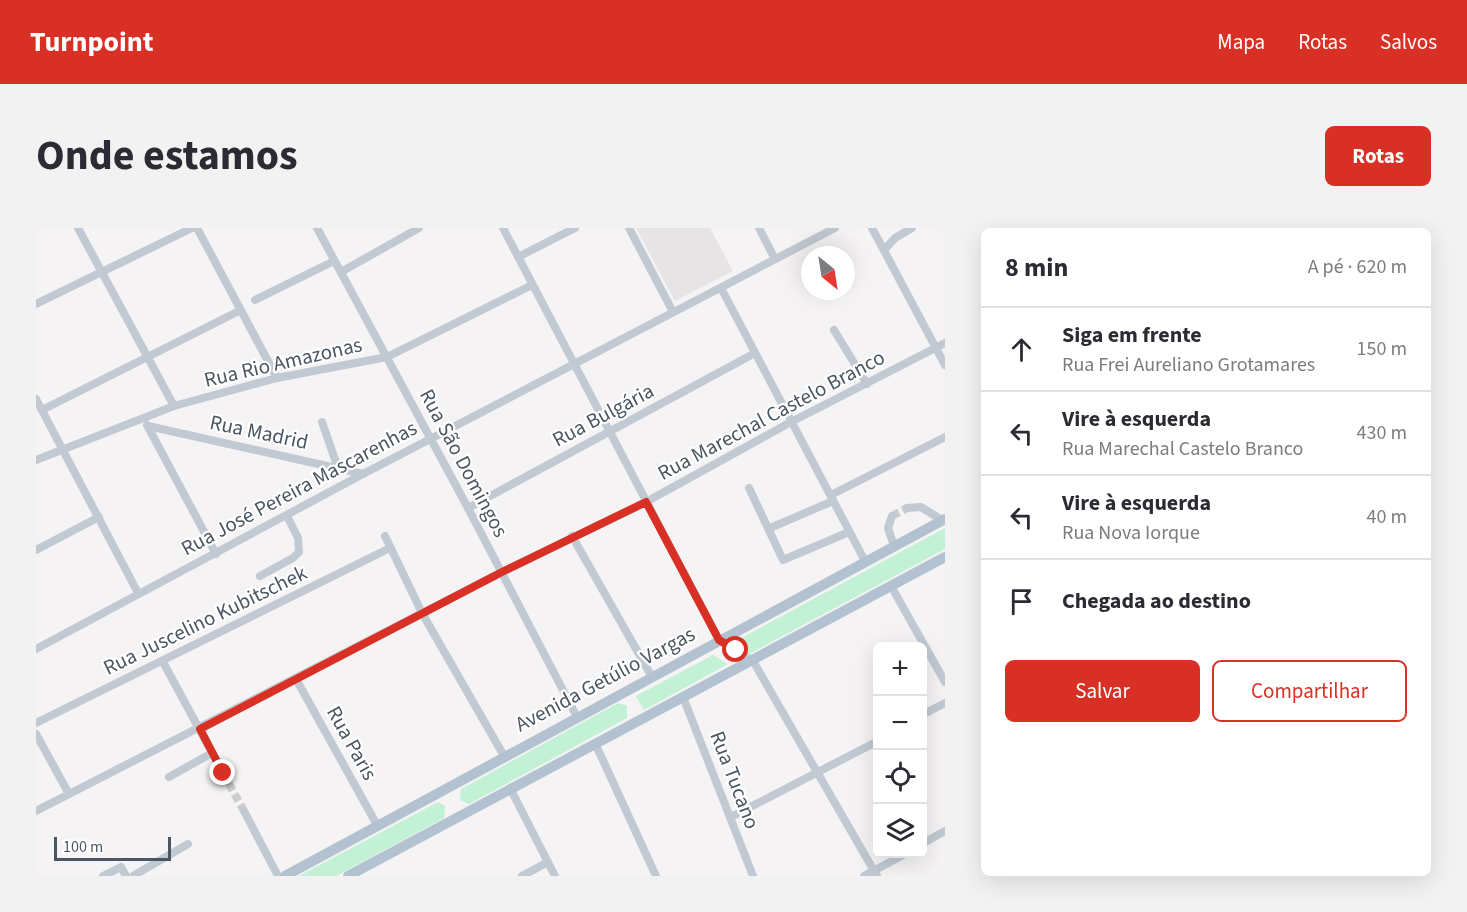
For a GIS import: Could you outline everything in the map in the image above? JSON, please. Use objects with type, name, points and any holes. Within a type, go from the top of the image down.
[{"type":"main road","name":"Avenida Getúlio Vargas","points":[[285,876],[943,520]]},
{"type":"main road","points":[[348,876],[945,557]]},
{"type":"street","points":[[78,228],[100,273],[174,406]]},
{"type":"street","points":[[36,304],[192,228]]},
{"type":"street","points":[[197,228],[239,311],[277,378]]},
{"type":"street","name":"Rua São Domingos","points":[[317,228],[468,508],[577,717]]},
{"type":"street","points":[[341,272],[419,228]]},
{"type":"street","points":[[503,228],[719,640],[753,661],[876,873]]},
{"type":"street","points":[[518,257],[575,228]]},
{"type":"street","points":[[629,228],[673,312]]},
{"type":"street","points":[[759,228],[775,260]]},
{"type":"street","name":"Rua José Pereira Mascarenhas","points":[[36,649],[430,438],[835,228]]},
{"type":"street","points":[[872,228],[945,364]]},
{"type":"street","points":[[884,250],[912,228]]},
{"type":"street","points":[[255,300],[334,261]]},
{"type":"street","name":"Rua Rio Amazonas","points":[[36,460],[146,423],[174,406],[277,378],[387,357],[532,285]]},
{"type":"street","points":[[721,288],[865,561]]},
{"type":"street","points":[[42,410],[239,311]]},
{"type":"street","points":[[834,330],[867,384]]},
{"type":"street","name":"Rua Marechal Castelo Branco","points":[[36,811],[200,729],[572,536],[646,502],[791,422],[945,343]]},
{"type":"street","name":"Rua Bulgária","points":[[468,508],[755,353]]},
{"type":"street","points":[[36,399],[138,593]]},
{"type":"street","points":[[322,422],[338,468]]},
{"type":"street","points":[[146,423],[216,554]]},
{"type":"street","name":"Rua Madrid","points":[[146,423],[363,474]]},
{"type":"street","points":[[770,528],[832,498],[945,437]]},
{"type":"street","points":[[749,488],[770,528],[783,560],[849,532]]},
{"type":"street","points":[[907,508],[921,507],[943,520]]},
{"type":"street","points":[[260,576],[293,558],[299,552],[298,538],[287,516]]},
{"type":"street","points":[[892,516],[888,528],[894,546]]},
{"type":"street","points":[[36,550],[99,517]]},
{"type":"street","points":[[385,536],[422,613],[504,756]]},
{"type":"street","points":[[572,536],[652,677]]},
{"type":"street","name":"Rua Juscelino Kubitschek","points":[[36,723],[390,548]]},
{"type":"street","points":[[891,586],[945,682]]},
{"type":"street","points":[[163,662],[223,773]]},
{"type":"street","name":"Rua Paris","points":[[296,679],[377,825]]},
{"type":"street","name":"Rua Tucano","points":[[683,697],[753,876]]},
{"type":"street","points":[[927,712],[945,703]]},
{"type":"street","points":[[36,734],[69,794]]},
{"type":"street","points":[[595,743],[656,876]]},
{"type":"street","points":[[731,817],[873,744]]},
{"type":"street","points":[[169,777],[212,753]]},
{"type":"street","points":[[510,788],[555,876]]},
{"type":"street","points":[[244,811],[278,876]]},
{"type":"street","points":[[927,841],[945,831]]},
{"type":"street","points":[[133,876],[188,844]]},
{"type":"street","points":[[864,876],[876,873],[899,858]]},
{"type":"street","points":[[522,876],[548,862]]},
{"type":"street","points":[[103,876],[121,867],[126,876]]},
{"type":"shaded area","points":[[636,228],[710,228],[733,271],[675,301]]},
{"type":"green space","points":[[945,528],[945,549],[749,654],[732,643]]},
{"type":"green space","points":[[713,655],[728,664],[644,710],[636,696]]},
{"type":"green space","points":[[618,703],[627,706],[627,718],[469,804],[460,800],[461,789]]},
{"type":"green space","points":[[438,802],[445,806],[444,818],[336,876],[299,876]]},
{"type":"tunnel","points":[[892,516],[907,508]]},
{"type":"tunnel","points":[[223,773],[244,811]]},
{"type":"route","points":[[223,773],[200,729],[572,536],[646,502],[719,640],[736,650]]}]
